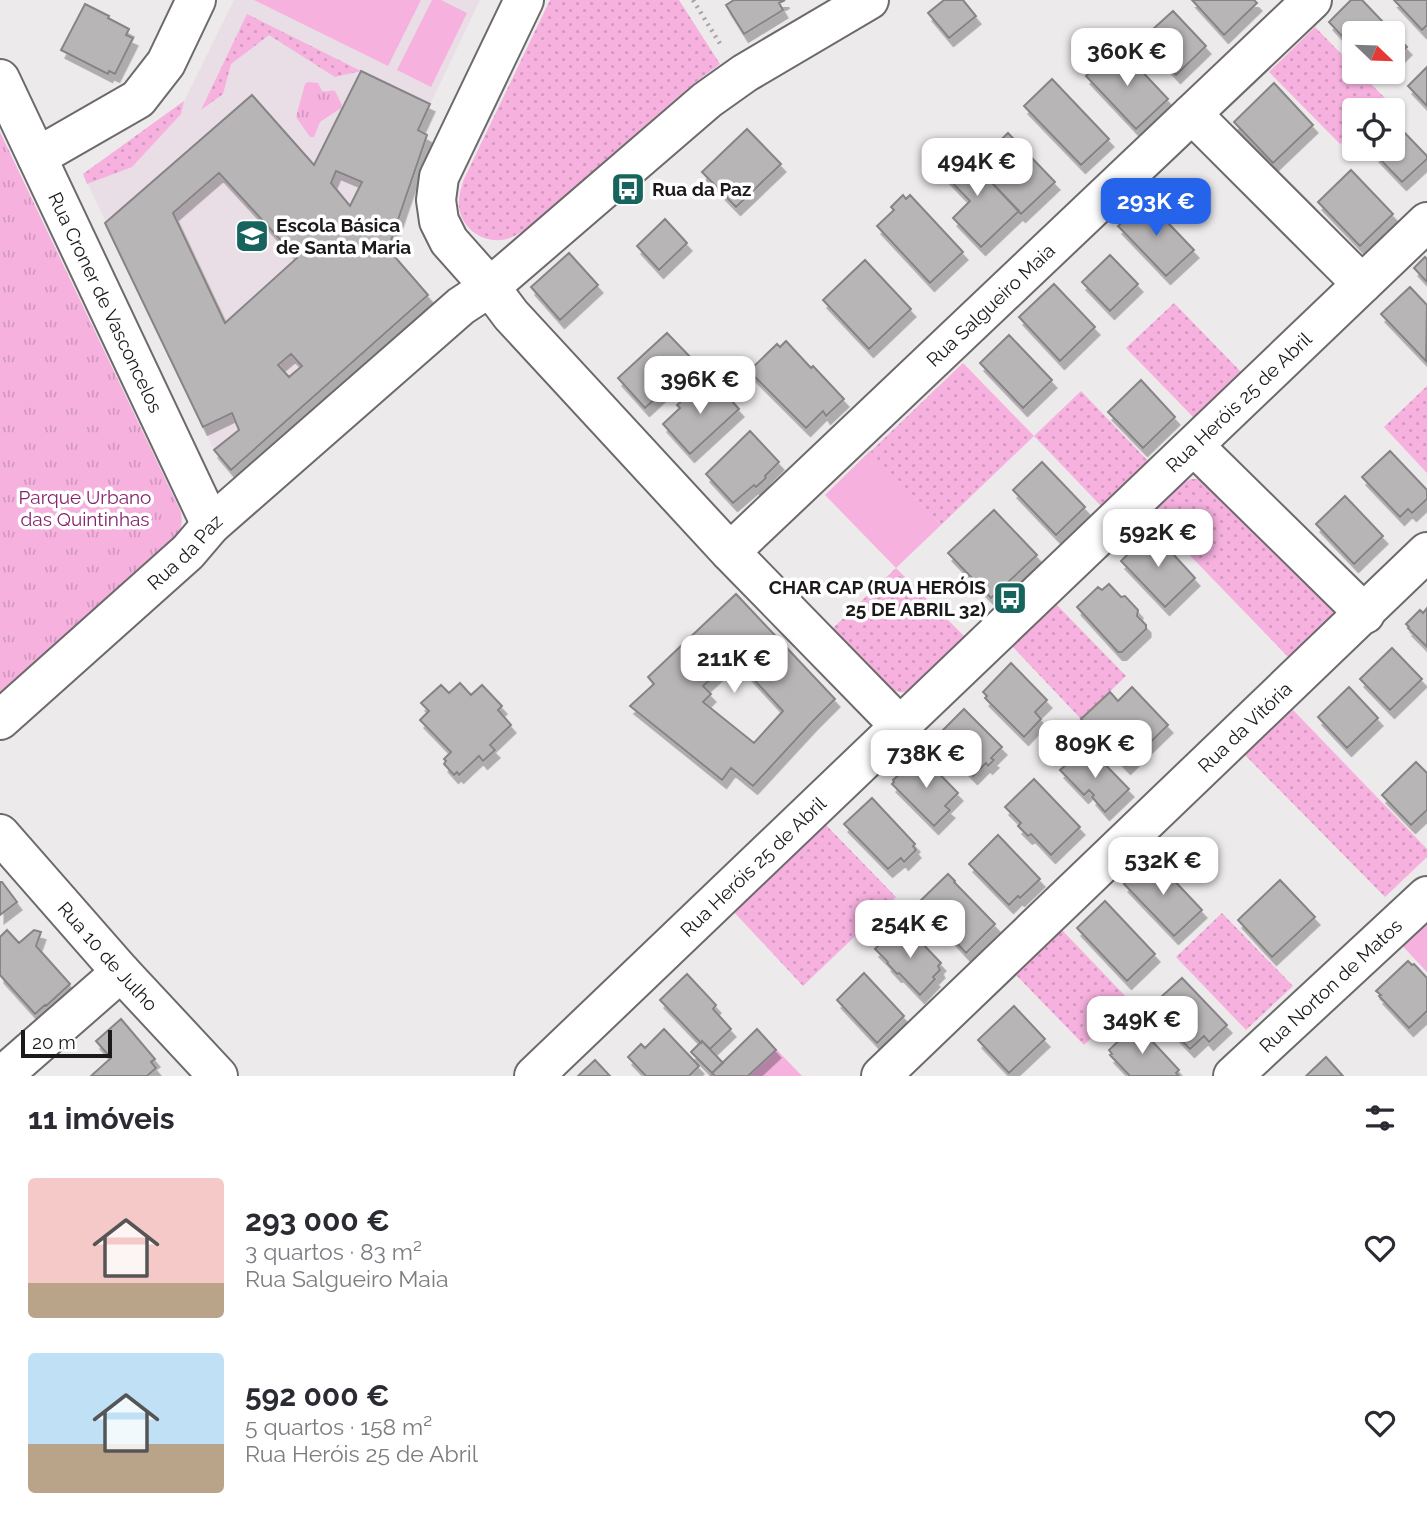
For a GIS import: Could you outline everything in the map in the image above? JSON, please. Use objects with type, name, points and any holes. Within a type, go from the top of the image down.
[{"type":"street","points":[[37,157],[138,99],[166,63],[196,0]]},
{"type":"street","points":[[524,0],[439,177],[436,200],[439,221],[449,241],[511,315],[730,552],[899,725]]},
{"type":"street","name":"Rua da Paz","points":[[0,720],[188,552],[211,525],[453,313],[490,287],[706,100],[745,73],[869,0]]},
{"type":"street","name":"Rua Salgueiro Maia","points":[[730,552],[1312,0]]},
{"type":"street","name":"Rua Croner de Vasconcelos","points":[[0,79],[211,525]]},
{"type":"street","points":[[1192,114],[1362,284]]},
{"type":"street","name":"Rua Heróis 25 de Abril","points":[[534,1076],[1427,222]]},
{"type":"street","points":[[1194,446],[1364,614]]},
{"type":"street","name":"Rua da Vitória","points":[[881,1076],[1427,552]]},
{"type":"street","name":"Rua 10 de Julho","points":[[0,834],[121,972],[218,1076]]},
{"type":"street","name":"Rua Norton de Matos","points":[[1233,1076],[1427,896]]},
{"type":"street","points":[[2,1076],[121,972]]},
{"type":"path","points":[[693,0],[729,58],[745,73]]},
{"type":"shaded area","name":"Escola Básica de Santa Maria","points":[[234,0],[480,0],[418,130],[427,135],[388,249],[428,295],[231,470],[214,450],[83,174],[184,101]]},
{"type":"green space","points":[[254,0],[421,0],[388,66]]},
{"type":"green space","points":[[432,0],[441,0],[467,13],[431,87],[397,70]]},
{"type":"green space","points":[[550,0],[679,0],[720,64],[693,84],[525,230],[501,240],[485,238],[470,229],[461,216],[461,189]]},
{"type":"green space","points":[[247,14],[361,71],[335,77],[269,35],[231,64],[223,94],[201,110]]},
{"type":"green space","points":[[1315,27],[1342,55],[1342,84],[1371,84],[1385,98],[1342,98],[1340,144],[1269,72]]},
{"type":"green space","points":[[318,83],[322,91],[335,91],[342,105],[320,122],[314,137],[310,137],[296,117],[305,84]]},
{"type":"green space","points":[[184,101],[181,114],[132,167],[87,184],[83,174]]},
{"type":"green space","name":"Parque Urbano das Quintinhas","points":[[0,132],[180,510],[182,520],[178,535],[0,694]]},
{"type":"green space","points":[[1174,303],[1243,374],[1195,419],[1126,348]]},
{"type":"green space","points":[[963,363],[1034,436],[941,525],[870,452]]},
{"type":"green space","points":[[1427,386],[1427,473],[1384,427]]},
{"type":"green space","points":[[1081,391],[1149,462],[1102,507],[1034,436]]},
{"type":"green space","points":[[870,451],[941,525],[896,568],[825,495]]},
{"type":"green space","points":[[1191,479],[1208,482],[1309,587],[1339,610],[1290,659],[1150,514],[1183,483]]},
{"type":"green space","points":[[896,568],[966,638],[908,692],[896,691],[885,685],[832,629]]},
{"type":"green space","points":[[1056,604],[1126,676],[1081,719],[1012,646]]},
{"type":"green space","points":[[1293,710],[1427,849],[1427,857],[1385,897],[1245,755]]},
{"type":"green space","points":[[825,824],[896,897],[803,986],[732,910]]},
{"type":"green space","points":[[1427,908],[1427,972],[1395,938]]},
{"type":"green space","points":[[1222,913],[1293,986],[1246,1030],[1176,957]]},
{"type":"green space","points":[[1062,930],[1130,1001],[1084,1045],[1015,974]]},
{"type":"green space","points":[[757,1029],[802,1076],[709,1076]]},
{"type":"building","points":[[734,0],[785,0],[779,3],[783,10],[744,34],[726,5]]},
{"type":"building","points":[[944,0],[963,0],[976,16],[949,38],[928,13]]},
{"type":"building","points":[[1192,0],[1254,0],[1257,3],[1224,35]]},
{"type":"building","points":[[1351,0],[1362,0],[1382,21],[1342,21],[1342,36],[1329,22]]},
{"type":"building","points":[[1394,0],[1427,0],[1427,25],[1422,30]]},
{"type":"building","points":[[85,4],[129,29],[126,35],[133,38],[115,74],[109,71],[108,74],[61,50]]},
{"type":"building","points":[[1173,11],[1206,46],[1176,75],[1142,39]]},
{"type":"building","points":[[1118,46],[1168,99],[1136,129],[1086,76]]},
{"type":"building","points":[[1427,67],[1427,106],[1408,86]]},
{"type":"building","points":[[361,71],[430,104],[418,130],[427,135],[388,249],[428,295],[231,470],[214,450],[239,430],[232,413],[203,427],[105,223],[252,95],[314,165]],"holes":[[[336,171],[362,182],[350,206],[331,183]],[[219,173],[297,258],[225,323],[173,213]],[[291,354],[302,366],[289,377],[278,365]]]},
{"type":"building","points":[[1052,79],[1109,139],[1081,165],[1024,106]]},
{"type":"building","points":[[1274,83],[1313,125],[1273,163],[1234,122]]},
{"type":"building","points":[[747,129],[781,164],[736,207],[702,172]]},
{"type":"building","points":[[1008,133],[1055,182],[1021,214],[975,165]]},
{"type":"building","points":[[1405,133],[1427,159],[1402,182],[1382,161],[1405,161]]},
{"type":"building","points":[[957,146],[1019,211],[981,247],[953,218],[970,201],[937,167]]},
{"type":"building","points":[[1351,170],[1393,214],[1360,246],[1318,202]]},
{"type":"building","points":[[903,195],[906,199],[910,195],[963,252],[930,283],[877,226],[894,210],[891,207]]},
{"type":"building","points":[[1147,201],[1194,250],[1166,276],[1118,226]]},
{"type":"building","points":[[665,219],[687,243],[659,270],[637,246]]},
{"type":"building","points":[[569,253],[598,285],[560,320],[531,287]]},
{"type":"building","points":[[1110,255],[1138,284],[1110,311],[1082,282]]},
{"type":"building","points":[[1425,257],[1427,259],[1427,282],[1414,268]]},
{"type":"building","points":[[865,260],[911,309],[869,349],[823,300]]},
{"type":"building","points":[[1054,284],[1095,327],[1060,361],[1019,317]]},
{"type":"building","points":[[1410,287],[1427,305],[1426,361],[1381,314]]},
{"type":"building","points":[[667,333],[695,362],[645,408],[618,378]]},
{"type":"building","points":[[1009,335],[1052,380],[1023,408],[980,363]]},
{"type":"building","points":[[786,341],[844,399],[826,416],[823,411],[806,428],[749,371],[777,344],[780,347]]},
{"type":"building","points":[[712,379],[739,409],[690,454],[663,424],[680,408],[677,405],[693,391],[696,394]]},
{"type":"building","points":[[1141,380],[1175,417],[1143,448],[1108,412]]},
{"type":"building","points":[[750,431],[779,462],[756,487],[754,485],[733,503],[706,474]]},
{"type":"building","points":[[1390,451],[1427,490],[1427,499],[1412,513],[1408,509],[1400,517],[1362,477]]},
{"type":"building","points":[[1042,462],[1085,507],[1056,535],[1013,490]]},
{"type":"building","points":[[1345,496],[1383,536],[1354,564],[1316,524]]},
{"type":"building","points":[[994,510],[1037,555],[991,598],[948,553]]},
{"type":"building","points":[[1152,531],[1195,578],[1165,607],[1121,561]]},
{"type":"building","points":[[1109,584],[1138,610],[1137,616],[1146,625],[1146,629],[1122,652],[1118,652],[1077,607],[1098,587],[1102,590]]},
{"type":"building","points":[[736,594],[835,699],[753,786],[731,768],[722,780],[630,706],[654,684],[648,677]],"holes":[[[734,658],[783,711],[754,743],[703,702],[711,694],[703,686]]]},
{"type":"building","points":[[1427,608],[1427,647],[1406,624],[1420,610],[1423,613]]},
{"type":"building","points":[[1392,648],[1422,679],[1390,710],[1360,679]]},
{"type":"building","points":[[1011,663],[1047,700],[1035,712],[1041,719],[1024,737],[985,698],[987,696],[983,692]]},
{"type":"building","points":[[460,683],[471,695],[482,685],[502,706],[498,710],[511,725],[490,745],[495,750],[483,761],[479,756],[459,775],[457,772],[454,775],[444,764],[444,759],[451,752],[420,720],[429,711],[421,703],[441,685],[449,693]]},
{"type":"building","points":[[1132,687],[1168,725],[1126,766],[1081,719],[1110,692],[1118,701]]},
{"type":"building","points":[[1349,687],[1378,718],[1347,748],[1318,717]]},
{"type":"building","points":[[964,709],[1002,747],[991,758],[994,760],[988,766],[986,763],[973,776],[935,738]]},
{"type":"building","points":[[1092,751],[1129,789],[1105,812],[1089,790],[1084,795],[1060,770],[1076,756],[1081,762]]},
{"type":"building","points":[[921,755],[958,793],[945,806],[950,810],[934,826],[892,784],[893,780]]},
{"type":"building","points":[[1416,762],[1427,773],[1427,810],[1411,825],[1382,795]]},
{"type":"building","points":[[1034,779],[1080,827],[1051,855],[1031,834],[1028,836],[1018,826],[1021,823],[1005,807]]},
{"type":"building","points":[[872,798],[915,844],[913,846],[916,850],[904,862],[901,858],[888,869],[844,824]]},
{"type":"building","points":[[998,835],[1040,879],[1009,905],[969,864]]},
{"type":"building","points":[[1152,857],[1202,910],[1174,936],[1124,884]]},
{"type":"building","points":[[948,874],[995,924],[966,953],[918,903]]},
{"type":"building","points":[[1280,880],[1315,917],[1272,957],[1238,920]]},
{"type":"building","points":[[0,882],[17,902],[0,915]]},
{"type":"building","points":[[1105,901],[1155,954],[1127,981],[1077,928]]},
{"type":"building","points":[[902,928],[915,942],[918,939],[941,963],[938,966],[940,970],[933,977],[935,979],[920,995],[875,949],[885,939],[882,937],[888,931],[893,937]]},
{"type":"building","points":[[7,930],[19,943],[34,930],[41,932],[36,946],[70,984],[35,1014],[0,975],[0,937]]},
{"type":"building","points":[[1408,961],[1427,978],[1427,1011],[1409,1028],[1376,991]]},
{"type":"building","points":[[864,973],[904,1016],[877,1043],[837,1000]]},
{"type":"building","points":[[687,974],[716,1005],[713,1009],[731,1029],[710,1049],[660,1000]]},
{"type":"building","points":[[1182,978],[1227,1025],[1209,1042],[1204,1036],[1190,1049],[1150,1007]]},
{"type":"building","points":[[1014,1006],[1045,1039],[1009,1073],[978,1040]]},
{"type":"building","points":[[121,1019],[155,1059],[151,1062],[156,1068],[147,1076],[91,1076],[111,1058],[96,1041]]},
{"type":"building","points":[[1134,1026],[1138,1029],[1139,1027],[1179,1070],[1176,1073],[1179,1076],[1130,1076],[1110,1055],[1112,1054],[1109,1050]]},
{"type":"building","points":[[664,1029],[699,1066],[689,1076],[646,1076],[628,1057],[641,1044],[645,1048]]},
{"type":"building","points":[[757,1029],[776,1050],[748,1076],[715,1076],[712,1073]]},
{"type":"building","points":[[702,1041],[723,1063],[712,1073],[691,1052]]},
{"type":"building","points":[[1326,1057],[1343,1076],[1306,1076]]},
{"type":"building","points":[[595,1060],[610,1076],[578,1076]]},
{"type":"place","name":"Rua da Paz","points":[[628,189]]},
{"type":"place","name":"Escola Básica de Santa Maria","points":[[252,236]]},
{"type":"place","name":"CHAR CAP (RUA HERÓIS 25 DE ABRIL 32)","points":[[1010,598]]}]
